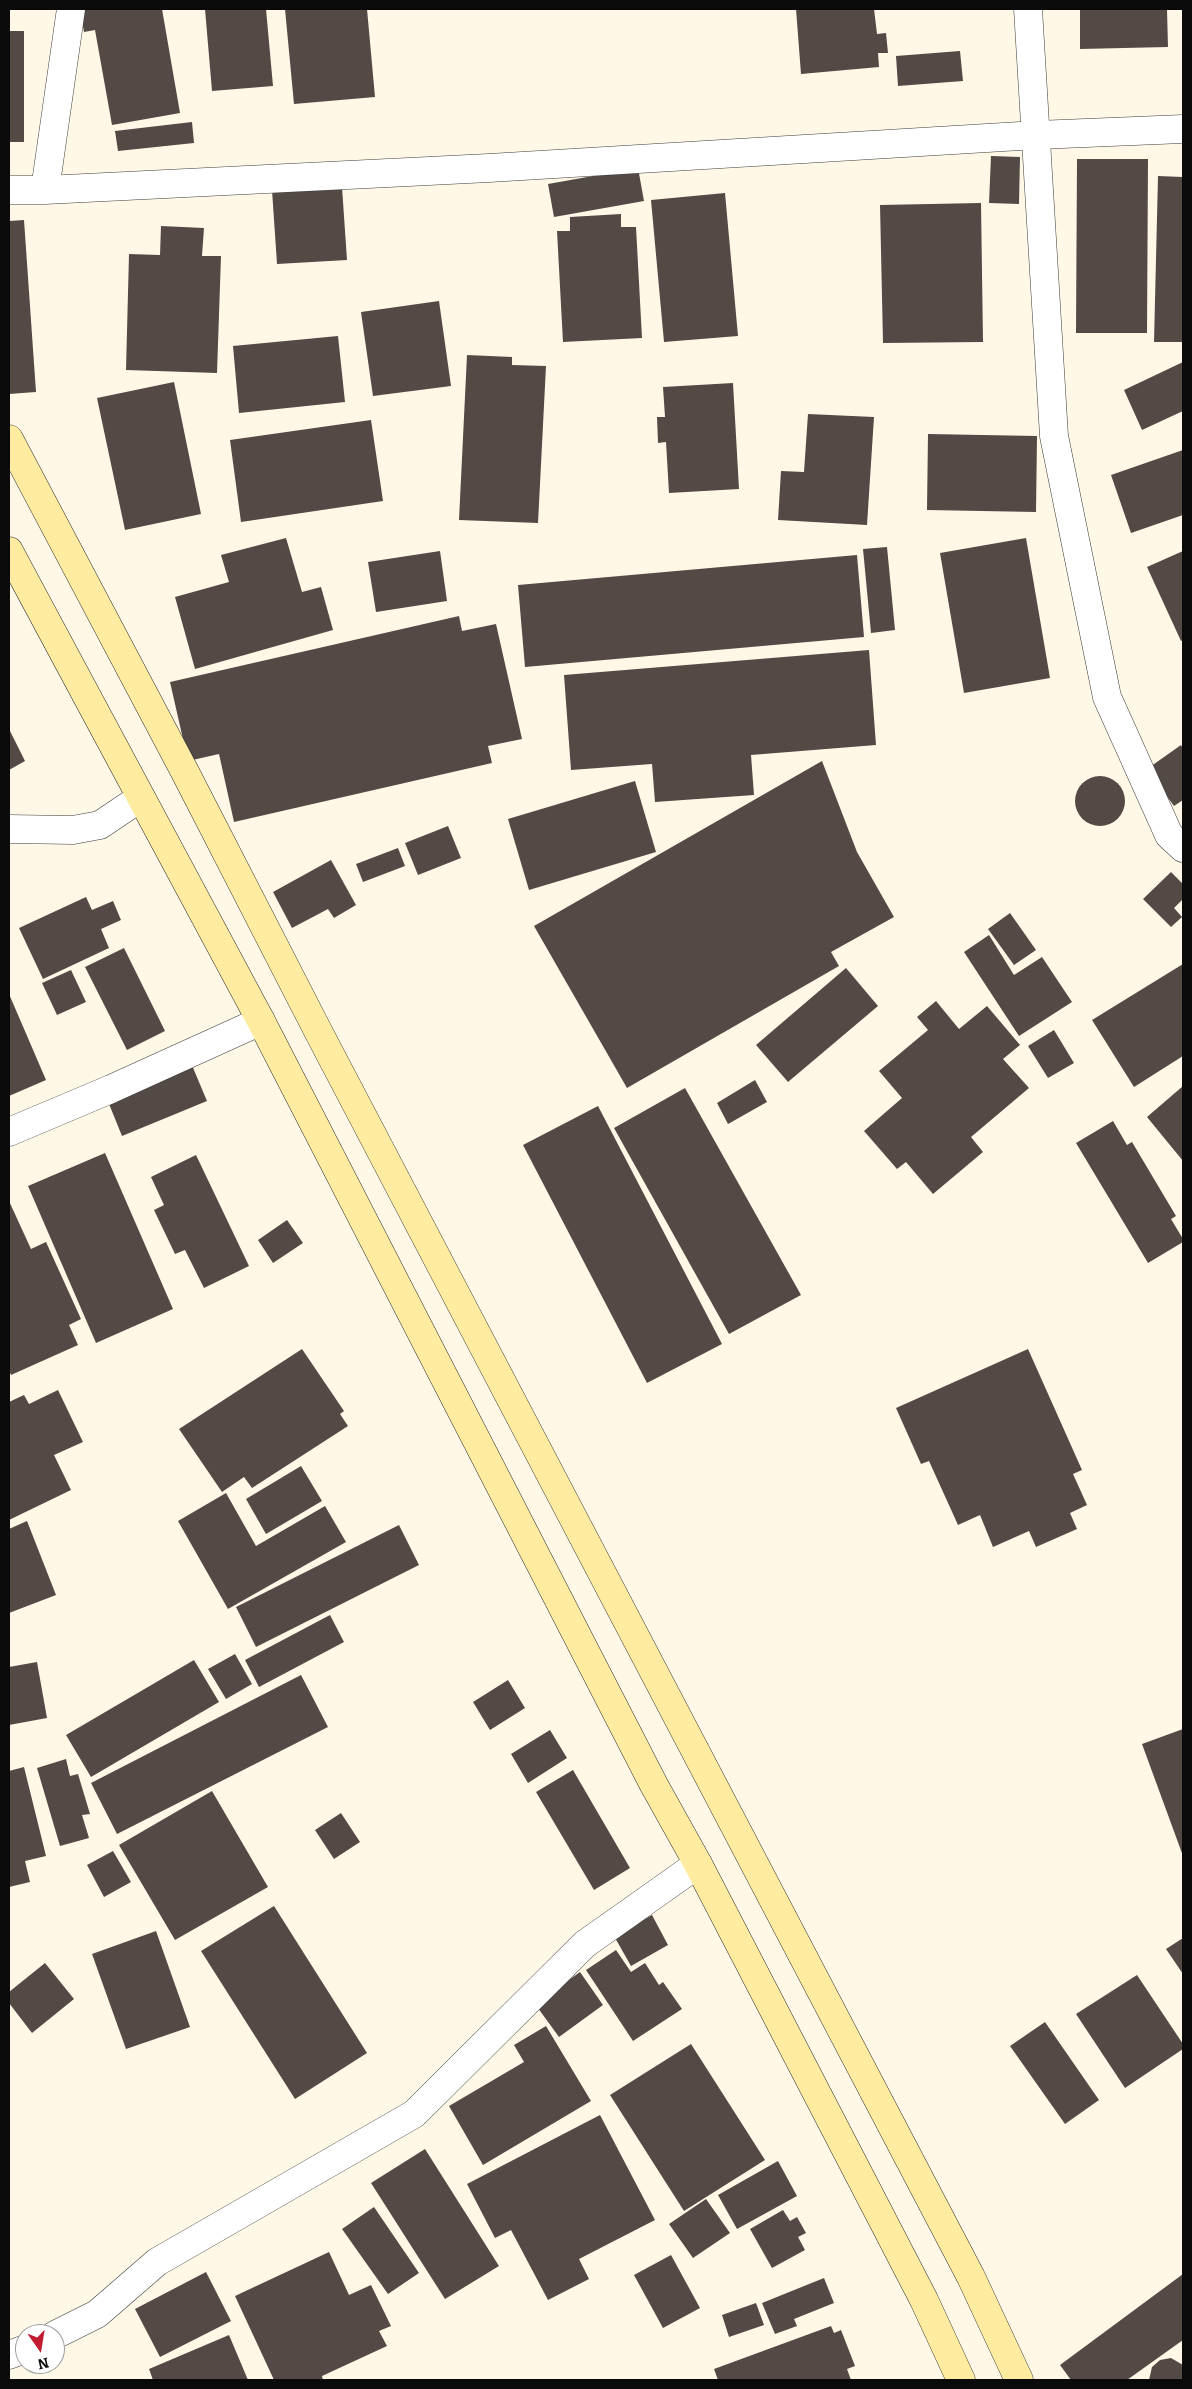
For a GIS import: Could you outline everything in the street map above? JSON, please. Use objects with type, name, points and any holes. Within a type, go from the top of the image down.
[{"type":"street","points":[[45,190],[71,9]]},
{"type":"street","points":[[1028,9],[1054,436],[1107,697],[1169,835],[1183,848]]},
{"type":"street","points":[[9,190],[45,190],[489,168],[1037,135],[1183,129]]},
{"type":"street","points":[[9,439],[186,774],[336,1066],[970,2278],[1019,2380]]},
{"type":"street","points":[[9,551],[261,1021],[650,1776],[698,1864],[924,2300],[961,2380]]},
{"type":"street","points":[[9,829],[73,830],[100,825],[140,798]]},
{"type":"street","points":[[9,1132],[111,1090],[261,1021]]},
{"type":"street","points":[[65,2330],[97,2314],[156,2262],[414,2114],[584,1944],[698,1864]]},
{"type":"building","points":[[80,9],[162,9],[180,113],[112,125],[95,30],[84,32]]},
{"type":"building","points":[[205,9],[266,9],[273,86],[212,91]]},
{"type":"building","points":[[285,9],[367,9],[375,97],[294,104]]},
{"type":"building","points":[[796,9],[874,9],[877,34],[886,33],[888,53],[878,53],[879,67],[801,74]]},
{"type":"building","points":[[1080,9],[1167,9],[1168,47],[1080,49]]},
{"type":"building","points":[[9,31],[24,31],[24,142],[9,142]]},
{"type":"building","points":[[960,51],[963,81],[898,86],[896,56]]},
{"type":"building","points":[[192,122],[194,143],[118,151],[115,131]]},
{"type":"building","points":[[991,156],[1020,157],[1019,204],[989,203]]},
{"type":"building","points":[[1077,159],[1148,159],[1147,333],[1076,333]]},
{"type":"building","points":[[638,168],[644,201],[554,217],[548,184]]},
{"type":"building","points":[[1158,176],[1183,177],[1183,342],[1154,342]]},
{"type":"building","points":[[342,187],[347,260],[277,264],[272,190]]},
{"type":"building","points":[[725,193],[738,336],[664,342],[651,200]]},
{"type":"building","points":[[981,203],[983,342],[883,343],[880,205]]},
{"type":"building","points":[[621,214],[621,227],[636,227],[642,338],[563,342],[557,231],[570,231],[570,217]]},
{"type":"building","points":[[24,220],[36,392],[9,394],[9,221]]},
{"type":"building","points":[[161,226],[204,228],[202,256],[221,256],[217,373],[126,370],[129,254],[160,255]]},
{"type":"building","points":[[439,301],[451,386],[373,396],[361,312]]},
{"type":"building","points":[[338,336],[345,402],[239,413],[233,346]]},
{"type":"building","points":[[467,355],[512,357],[512,365],[546,366],[538,523],[459,520]]},
{"type":"building","points":[[1183,362],[1183,411],[1142,430],[1124,390]]},
{"type":"building","points":[[174,382],[201,514],[125,530],[97,398]]},
{"type":"building","points":[[733,383],[739,489],[669,493],[666,442],[658,443],[657,417],[665,417],[663,387]]},
{"type":"building","points":[[808,414],[874,417],[867,525],[778,520],[781,471],[804,472]]},
{"type":"building","points":[[371,420],[383,501],[241,522],[230,440]]},
{"type":"building","points":[[928,434],[1037,436],[1036,512],[927,510]]},
{"type":"building","points":[[1183,450],[1183,515],[1131,533],[1111,475]]},
{"type":"building","points":[[286,538],[302,592],[321,587],[333,630],[195,669],[175,597],[229,582],[221,555]]},
{"type":"building","points":[[1026,538],[1050,678],[964,693],[940,553]]},
{"type":"building","points":[[887,547],[895,630],[871,633],[863,549]]},
{"type":"building","points":[[440,551],[447,601],[376,612],[368,562]]},
{"type":"building","points":[[1183,551],[1183,640],[1181,641],[1147,567]]},
{"type":"building","points":[[857,555],[864,637],[525,667],[518,585]]},
{"type":"building","points":[[459,616],[462,631],[496,624],[522,739],[488,746],[492,763],[234,822],[219,754],[188,761],[170,682]]},
{"type":"building","points":[[869,650],[876,745],[751,755],[754,795],[655,802],[652,764],[571,770],[564,675]]},
{"type":"building","points":[[9,729],[25,761],[9,770]]},
{"type":"building","points":[[1181,745],[1183,749],[1183,800],[1174,806],[1147,769]]},
{"type":"building","points":[[822,761],[857,852],[894,917],[831,952],[839,966],[627,1088],[534,926]]},
{"type":"building","points":[[1100,776],[1110,778],[1118,783],[1123,791],[1125,801],[1123,811],[1118,819],[1110,824],[1100,826],[1090,824],[1082,819],[1077,811],[1075,801],[1077,791],[1082,783],[1090,778]]},
{"type":"building","points":[[635,781],[656,852],[529,890],[508,819]]},
{"type":"building","points":[[448,826],[461,858],[418,875],[405,843]]},
{"type":"building","points":[[398,848],[405,866],[363,882],[356,864]]},
{"type":"building","points":[[331,860],[356,905],[334,918],[328,909],[292,928],[273,892]]},
{"type":"building","points":[[1171,872],[1183,884],[1183,899],[1174,908],[1182,917],[1171,927],[1143,899]]},
{"type":"building","points":[[86,897],[92,910],[113,901],[121,920],[101,929],[109,948],[43,979],[19,928]]},
{"type":"building","points":[[1010,913],[1036,950],[1014,965],[988,929]]},
{"type":"building","points":[[989,935],[1014,975],[1042,957],[1072,1002],[1019,1036],[964,952]]},
{"type":"building","points":[[124,948],[165,1031],[127,1050],[85,967]]},
{"type":"building","points":[[1183,964],[1183,1056],[1134,1087],[1092,1020]]},
{"type":"building","points":[[846,968],[878,1006],[788,1082],[756,1045]]},
{"type":"building","points":[[71,970],[86,1002],[57,1015],[42,983]]},
{"type":"building","points":[[9,994],[46,1080],[9,1096]]},
{"type":"building","points":[[936,1001],[959,1029],[987,1006],[1020,1045],[1003,1059],[1029,1088],[971,1137],[983,1152],[933,1194],[906,1162],[897,1169],[864,1131],[902,1098],[879,1071],[928,1030],[917,1017]]},
{"type":"building","points":[[1054,1030],[1074,1063],[1048,1078],[1028,1046]]},
{"type":"building","points":[[191,1063],[207,1101],[122,1136],[107,1099]]},
{"type":"building","points":[[755,1080],[767,1102],[728,1124],[717,1103]]},
{"type":"building","points":[[1183,1086],[1183,1161],[1147,1117]]},
{"type":"building","points":[[685,1088],[801,1295],[729,1334],[614,1128]]},
{"type":"building","points":[[598,1106],[722,1344],[647,1383],[523,1145]]},
{"type":"building","points":[[1113,1121],[1127,1145],[1132,1142],[1176,1216],[1171,1219],[1183,1239],[1183,1242],[1148,1263],[1076,1143]]},
{"type":"building","points":[[105,1153],[173,1309],[96,1343],[28,1186]]},
{"type":"building","points":[[196,1155],[249,1266],[204,1288],[185,1250],[175,1254],[154,1210],[164,1205],[151,1177]]},
{"type":"building","points":[[9,1201],[31,1249],[46,1242],[81,1319],[69,1325],[78,1345],[11,1375],[9,1370]]},
{"type":"building","points":[[287,1220],[303,1243],[273,1263],[258,1240]]},
{"type":"building","points":[[302,1349],[344,1411],[340,1414],[348,1426],[252,1488],[244,1477],[222,1492],[179,1429]]},
{"type":"building","points":[[1028,1349],[1082,1470],[1073,1474],[1087,1505],[1070,1513],[1077,1529],[1036,1547],[1029,1531],[993,1547],[980,1515],[958,1525],[929,1461],[921,1464],[896,1408]]},
{"type":"building","points":[[58,1390],[83,1442],[54,1455],[71,1490],[9,1520],[9,1402],[24,1395],[29,1404]]},
{"type":"building","points":[[301,1466],[322,1501],[266,1534],[246,1499]]},
{"type":"building","points":[[226,1493],[256,1546],[325,1506],[346,1542],[228,1609],[178,1521]]},
{"type":"building","points":[[27,1521],[56,1595],[9,1613],[9,1529]]},
{"type":"building","points":[[399,1525],[419,1565],[256,1647],[236,1607]]},
{"type":"building","points":[[330,1615],[344,1642],[259,1687],[245,1660]]},
{"type":"building","points":[[235,1654],[252,1684],[226,1699],[208,1669]]},
{"type":"building","points":[[194,1660],[219,1702],[91,1777],[66,1735]]},
{"type":"building","points":[[37,1662],[47,1718],[9,1725],[9,1667]]},
{"type":"building","points":[[301,1675],[328,1727],[117,1834],[91,1783]]},
{"type":"building","points":[[508,1680],[525,1708],[490,1730],[473,1702]]},
{"type":"building","points":[[1183,1729],[1183,1856],[1142,1744]]},
{"type":"building","points":[[550,1730],[567,1758],[528,1783],[511,1754]]},
{"type":"building","points":[[66,1759],[70,1776],[78,1774],[90,1814],[82,1815],[89,1838],[60,1846],[37,1768]]},
{"type":"building","points":[[24,1767],[46,1856],[25,1861],[30,1882],[9,1887],[9,1771]]},
{"type":"building","points":[[573,1770],[630,1868],[594,1890],[536,1792]]},
{"type":"building","points":[[212,1791],[268,1887],[175,1940],[119,1845]]},
{"type":"building","points":[[341,1813],[360,1842],[334,1859],[315,1830]]},
{"type":"building","points":[[113,1851],[131,1882],[104,1897],[87,1865]]},
{"type":"building","points":[[274,1906],[367,2053],[295,2099],[201,1951]]},
{"type":"building","points":[[652,1915],[668,1945],[631,1966],[614,1936]]},
{"type":"building","points":[[156,1931],[190,2027],[126,2049],[92,1954]]},
{"type":"building","points":[[1183,1938],[1183,1974],[1166,1949]]},
{"type":"building","points":[[616,1950],[631,1972],[645,1963],[659,1985],[663,1982],[682,2009],[633,2041],[586,1970]]},
{"type":"building","points":[[45,1963],[74,1999],[32,2033],[9,2003],[9,1992]]},
{"type":"building","points":[[580,1972],[603,2005],[559,2037],[535,2004]]},
{"type":"building","points":[[1137,1975],[1183,2044],[1183,2049],[1125,2088],[1076,2014]]},
{"type":"building","points":[[1045,2022],[1099,2100],[1065,2124],[1010,2046]]},
{"type":"building","points":[[546,2026],[591,2101],[483,2165],[449,2106],[524,2062],[514,2045]]},
{"type":"building","points":[[691,2044],[765,2160],[684,2211],[610,2095]]},
{"type":"building","points":[[600,2115],[655,2220],[579,2259],[589,2279],[548,2300],[511,2230],[495,2238],[467,2184]]},
{"type":"building","points":[[425,2149],[499,2266],[445,2299],[371,2183]]},
{"type":"building","points":[[778,2161],[797,2196],[737,2229],[718,2195]]},
{"type":"building","points":[[706,2199],[730,2233],[693,2258],[669,2224]]},
{"type":"building","points":[[374,2207],[419,2273],[388,2294],[342,2229]]},
{"type":"building","points":[[783,2210],[790,2221],[797,2217],[806,2233],[798,2237],[805,2250],[772,2268],[750,2229]]},
{"type":"building","points":[[329,2252],[349,2295],[371,2285],[391,2326],[379,2331],[387,2346],[322,2376],[323,2380],[274,2380],[235,2296]]},
{"type":"building","points":[[671,2255],[700,2308],[663,2328],[634,2275]]},
{"type":"building","points":[[206,2272],[231,2321],[160,2357],[135,2309]]},
{"type":"building","points":[[1183,2274],[1183,2340],[1127,2380],[1071,2380],[1060,2365]]},
{"type":"building","points":[[824,2278],[834,2303],[794,2319],[797,2326],[775,2334],[762,2303]]},
{"type":"building","points":[[756,2303],[764,2325],[729,2337],[722,2315]]},
{"type":"building","points":[[831,2326],[834,2333],[841,2330],[855,2366],[847,2369],[851,2380],[718,2380],[714,2369]]},
{"type":"building","points":[[229,2335],[248,2380],[153,2380],[149,2369]]},
{"type":"building","points":[[1171,2358],[1183,2365],[1183,2380],[1149,2380],[1152,2367],[1160,2360]]}]
